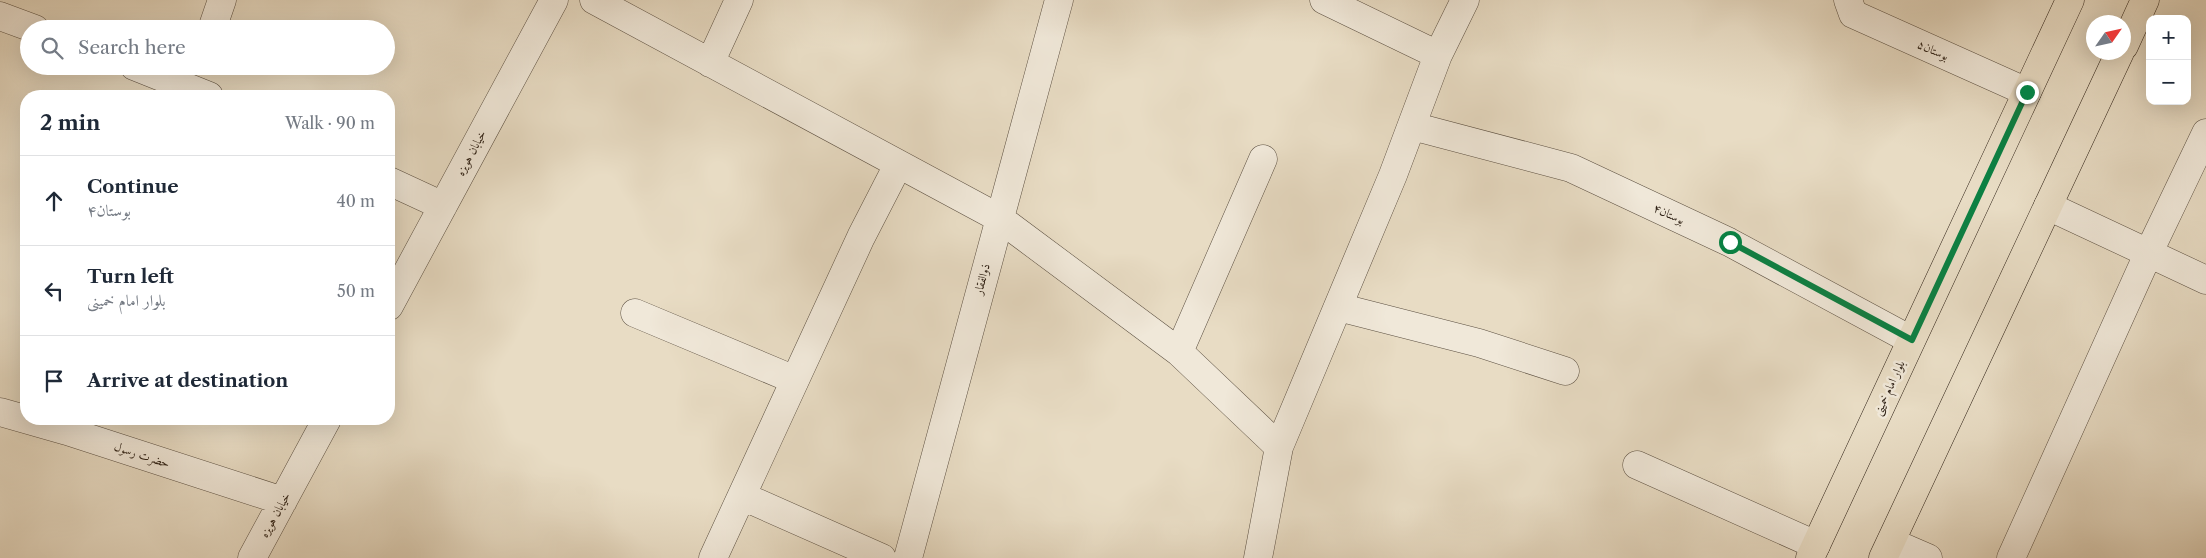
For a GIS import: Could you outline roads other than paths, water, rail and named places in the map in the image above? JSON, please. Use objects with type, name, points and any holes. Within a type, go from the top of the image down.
[{"type":"main road","name":"بلوار امام خمینی","points":[[1813,552],[2070,0]]},
{"type":"main road","points":[[2131,31],[2145,0]]},
{"type":"main road","points":[[1887,550],[2116,60]]},
{"type":"street","points":[[215,20],[222,0]]},
{"type":"street","name":"خیابان هویزه","points":[[395,295],[554,0]]},
{"type":"street","points":[[594,0],[999,218],[1179,352],[1279,448]]},
{"type":"street","points":[[710,63],[739,0]]},
{"type":"street","name":"ذوالفقار","points":[[908,558],[1059,0]]},
{"type":"street","points":[[1324,0],[1438,55]]},
{"type":"street","points":[[1258,558],[1279,448],[1412,126],[1438,55],[1466,0]]},
{"type":"street","name":"بوستان۵","points":[[1848,0],[1853,14],[2027,92]]},
{"type":"street","points":[[0,16],[20,23]]},
{"type":"street","points":[[161,75],[197,87]]},
{"type":"street","name":"بوستان۴","points":[[1412,126],[1571,168],[1730,242],[1912,340]]},
{"type":"street","points":[[2011,558],[2149,252],[2206,133]]},
{"type":"street","points":[[1179,352],[1263,160]]},
{"type":"street","points":[[713,558],[861,237],[898,165]]},
{"type":"street","points":[[395,184],[443,206]]},
{"type":"street","points":[[2048,206],[2206,280]]},
{"type":"street","points":[[1338,306],[1479,343],[1565,371]]},
{"type":"street","points":[[635,313],[795,380]]},
{"type":"street","name":"حضرت رسول","points":[[0,412],[20,416]]},
{"type":"street","name":"حضرت رسول","points":[[69,425],[283,501]]},
{"type":"street","name":"خیابان هویزه","points":[[252,558],[325,425]]},
{"type":"street","points":[[1637,465],[1813,552]]},
{"type":"street","points":[[742,496],[882,558]]},
{"type":"street","points":[[1887,550],[1928,558]]}]
